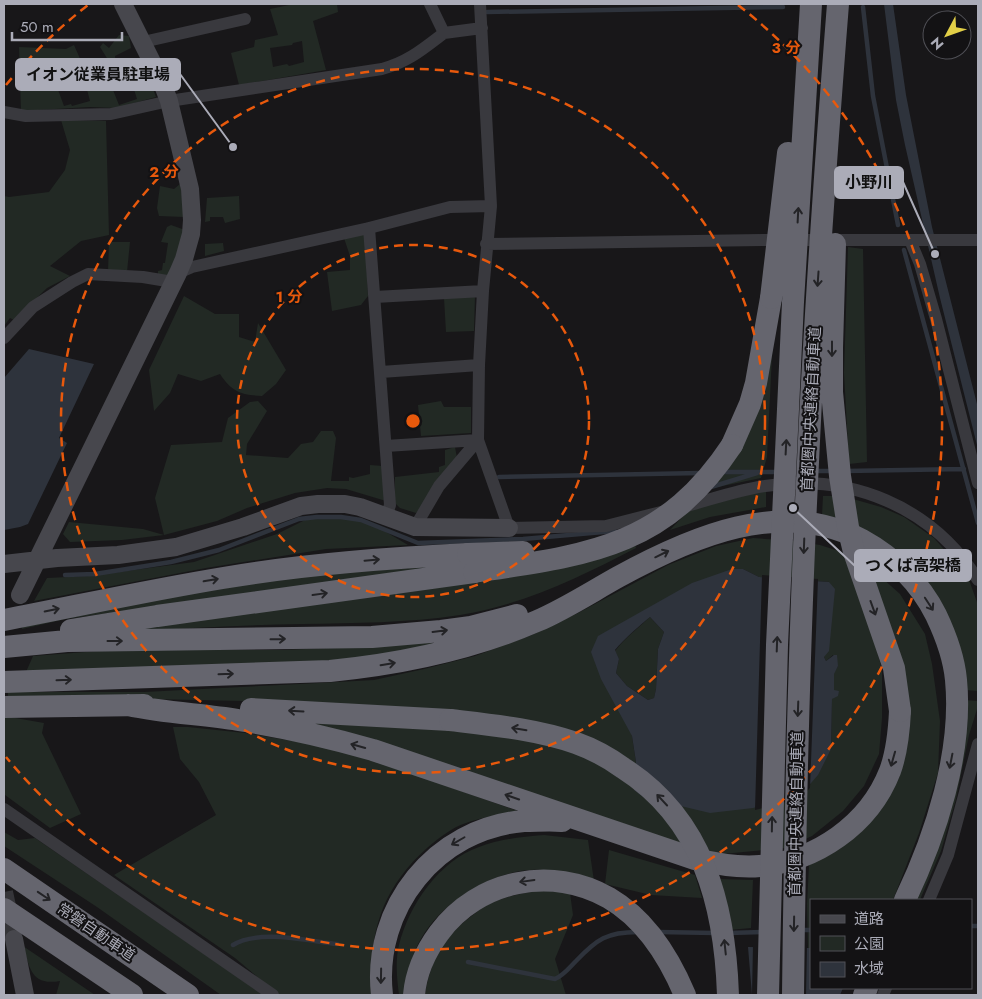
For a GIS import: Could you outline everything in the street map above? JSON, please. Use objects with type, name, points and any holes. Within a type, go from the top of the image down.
[{"type":"highway","points":[[4,634],[224,577],[295,567],[378,559],[471,563],[545,561],[606,547],[641,532],[687,500],[713,472],[732,445],[750,404],[761,360],[770,306],[794,76],[810,4]]},
{"type":"highway","name":"首都圏中央連絡自動車道","points":[[768,995],[777,644],[793,302],[810,4]]},
{"type":"highway","points":[[203,710],[324,736],[382,753],[695,859],[718,864],[758,866],[776,864],[806,854],[829,843],[845,832],[872,804],[890,771],[899,734],[900,711],[894,668],[861,575],[848,528],[835,437],[832,392],[833,305],[846,64],[839,4]]},
{"type":"highway","name":"首都圏中央連絡自動車道","points":[[793,995],[799,686],[807,472],[816,303],[839,4]]},
{"type":"highway","points":[[9,682],[330,671],[392,664],[454,650],[512,631],[565,608],[619,577],[677,547],[699,538],[750,524],[774,520],[796,521],[833,528],[871,545],[907,574],[930,605],[944,632],[952,655],[956,678],[956,732],[946,785],[923,857],[905,899]]},
{"type":"highway","points":[[65,636],[157,616],[471,563]]},
{"type":"highway","points":[[4,634],[65,636],[372,637],[441,631],[470,627],[510,617],[562,598],[591,584],[619,577]]},
{"type":"highway","points":[[4,706],[128,705],[203,710],[450,720],[530,731],[578,744],[617,764],[650,788],[678,819],[691,838],[709,876],[718,907],[724,936],[728,995]]},
{"type":"highway","points":[[382,995],[381,969],[383,951],[392,916],[400,900],[421,871],[448,848],[482,830],[516,822],[556,820],[608,830]]},
{"type":"highway","name":"常磐自動車道","points":[[4,869],[188,995]]},
{"type":"highway","points":[[414,995],[418,969],[424,955],[445,925],[458,912],[487,893],[520,882],[560,880],[576,884],[609,898],[636,919],[659,947],[685,995]]},
{"type":"highway","points":[[4,909],[132,995]]},
{"type":"street","points":[[20,595],[175,277],[188,247],[191,234],[190,189],[169,101],[143,42],[123,4]]},
{"type":"street","points":[[430,4],[444,33]]},
{"type":"street","points":[[480,4],[491,206],[483,291],[479,365],[478,440],[509,528]]},
{"type":"street","points":[[143,42],[246,19]]},
{"type":"street","points":[[4,112],[26,116],[111,114],[169,101],[382,69],[411,58],[444,33],[482,28]]},
{"type":"street","points":[[4,338],[34,307],[72,282],[88,274],[175,277],[192,267],[369,228],[450,207],[491,206]]},
{"type":"street","points":[[369,228],[390,505],[386,517]]},
{"type":"street","points":[[913,240],[936,319],[978,483]]},
{"type":"street","points":[[486,244],[978,240]]},
{"type":"street","points":[[375,297],[483,291]]},
{"type":"street","points":[[381,372],[479,365]]},
{"type":"street","points":[[386,446],[478,440]]},
{"type":"street","points":[[415,527],[439,486],[478,440]]},
{"type":"street","points":[[4,564],[118,555],[176,547],[243,527],[301,506],[318,504],[353,506],[415,527],[606,526],[766,485],[802,483],[846,487],[892,502],[913,513],[933,527],[952,546],[968,563],[978,580]]},
{"type":"street","points":[[929,899],[948,855],[978,744]]},
{"type":"street","points":[[4,810],[273,995]]},
{"type":"street","points":[[14,939],[25,995]]},
{"type":"green space","points":[[294,4],[337,4],[338,12],[313,21],[326,70],[239,85],[231,53],[254,47],[255,40],[278,35],[270,9]],"holes":[[[302,41],[304,62],[289,66],[287,64],[273,67],[270,48],[292,45]]]},
{"type":"green space","points":[[119,35],[129,36],[131,48],[115,56],[116,64],[110,63],[100,47],[103,43],[109,48]]},
{"type":"green space","points":[[74,45],[82,63],[56,72],[53,64],[38,70],[46,91],[57,87],[64,106],[71,104],[72,106],[90,101],[85,82],[102,77],[123,79],[144,73],[156,97],[116,108],[90,107],[21,111],[19,47],[66,49]],"holes":[[[132,83],[137,99],[119,105],[113,90]]]},
{"type":"green space","points":[[61,120],[106,121],[109,235],[81,241],[50,266],[70,276],[47,288],[14,320],[10,318],[4,326],[4,196],[49,192],[65,170],[70,150]]},
{"type":"green space","points":[[180,184],[184,217],[159,216],[157,208],[160,186],[174,189]]},
{"type":"green space","points":[[239,196],[240,219],[225,223],[223,217],[210,217],[210,221],[205,222],[207,198]]},
{"type":"green space","points":[[171,225],[185,230],[181,249],[168,277],[158,275],[158,271],[162,270],[163,263],[165,263],[168,243],[161,242],[167,227]]},
{"type":"green space","points":[[365,234],[368,296],[361,305],[332,311],[327,272],[350,270],[350,256],[344,238]]},
{"type":"green space","points":[[109,242],[130,242],[127,272],[108,272]]},
{"type":"green space","points":[[223,243],[224,251],[205,256],[205,244]]},
{"type":"green space","points":[[848,247],[863,249],[867,462],[849,464],[844,373]]},
{"type":"green space","points":[[184,296],[215,314],[239,314],[239,337],[255,342],[258,323],[286,370],[276,384],[262,396],[255,396],[233,389],[220,374],[201,381],[178,374],[170,393],[154,411],[149,370]]},
{"type":"green space","points":[[475,296],[474,331],[446,332],[444,298]]},
{"type":"green space","points":[[773,336],[767,457],[761,478],[713,488]]},
{"type":"green space","points":[[258,401],[267,411],[247,444],[246,455],[288,458],[301,444],[313,442],[321,431],[333,431],[336,438],[331,481],[349,481],[349,477],[353,478],[370,474],[370,465],[383,466],[386,501],[346,489],[327,488],[295,493],[247,508],[217,521],[164,535],[155,498],[171,445],[222,442],[228,418],[250,402]]},
{"type":"green space","points":[[441,401],[444,407],[471,407],[471,433],[421,436],[418,405]]},
{"type":"green space","points":[[455,447],[457,458],[419,510],[416,513],[400,508],[395,503],[395,477],[439,472],[439,467],[445,465],[445,450]]},
{"type":"green space","points":[[766,490],[766,507],[710,517],[670,530],[689,510]]},
{"type":"green space","points":[[823,496],[833,496],[837,520],[822,515]]},
{"type":"green space","points":[[853,499],[881,507],[904,517],[934,538],[968,577],[978,605],[978,691],[965,690],[963,658],[858,527]]},
{"type":"green space","points":[[315,515],[345,517],[376,526],[408,545],[326,549],[206,568],[34,601],[47,578],[89,576],[194,562],[277,534]]},
{"type":"green space","points":[[69,522],[143,529],[164,535],[122,540],[70,542],[63,534]]},
{"type":"green space","points":[[753,538],[820,545],[848,554],[871,627],[882,670],[882,718],[879,754],[864,786],[843,811],[812,836],[786,848],[723,854],[710,853],[307,725],[337,703],[8,696],[8,692],[144,692],[374,680],[475,656],[532,635],[668,565],[716,546]],"holes":[[[743,569],[759,577],[829,582],[824,657],[826,661],[833,655],[838,666],[833,674],[834,691],[839,691],[832,699],[831,749],[634,790],[636,762],[632,736],[599,636]]]},
{"type":"green space","points":[[635,544],[636,548],[551,589],[506,604],[460,615],[421,620],[238,626],[132,632],[125,626]]},
{"type":"green space","points":[[469,564],[66,619],[22,629],[23,623],[273,577]]},
{"type":"green space","points":[[871,572],[882,578],[900,594],[925,634],[932,664],[940,721],[938,773],[919,833],[893,899],[810,899],[810,948],[808,948],[807,904],[809,865],[840,849],[864,830],[882,806],[900,776]]},
{"type":"green space","points":[[650,617],[664,632],[658,649],[654,698],[648,700],[627,686],[616,673],[619,659],[615,651],[627,637]]},
{"type":"green space","points":[[429,641],[441,645],[371,659],[26,672],[33,656],[112,650],[283,650]]},
{"type":"green space","points":[[965,700],[978,701],[956,799],[941,851],[920,899],[913,899]]},
{"type":"green space","points":[[4,716],[44,723],[42,733],[81,814],[50,828],[5,795]]},
{"type":"green space","points":[[173,727],[245,733],[311,744],[361,756],[518,811],[478,819],[455,828],[427,848],[398,880],[388,897],[376,933],[372,952],[372,995],[279,995],[235,958],[114,875],[216,815],[199,782],[180,759]]},
{"type":"green space","points":[[4,832],[18,840],[35,838],[264,995],[221,995],[97,907],[4,846]]},
{"type":"green space","points":[[544,835],[588,840],[594,881],[541,870],[524,870],[490,880],[474,889],[444,911],[422,937],[413,958],[404,995],[399,995],[397,957],[399,945],[410,915],[428,886],[451,863],[479,847],[503,840]]},
{"type":"green space","points":[[609,850],[695,875],[702,898],[651,895],[605,884]]},
{"type":"green space","points":[[718,879],[753,880],[751,928],[729,930]]},
{"type":"green space","points":[[542,890],[570,893],[573,915],[555,959],[566,995],[425,995],[435,960],[454,931],[483,907],[495,901]]},
{"type":"green space","points":[[23,946],[95,995],[56,995],[60,981],[50,982],[37,978],[30,968]]},
{"type":"water","points":[[884,4],[893,4],[906,95],[932,227],[978,408],[978,449],[940,298],[905,145],[896,100]]},
{"type":"water","points":[[29,349],[94,364],[59,438],[67,443],[28,524],[4,530],[4,378]]},
{"type":"water","points":[[732,569],[743,569],[759,577],[829,582],[835,589],[829,651],[824,657],[826,661],[837,655],[838,666],[834,674],[834,690],[839,691],[838,696],[832,699],[831,749],[818,775],[804,791],[782,800],[753,808],[710,813],[643,797],[634,790],[636,762],[632,736],[601,679],[591,652],[598,636],[692,583]],"holes":[[[650,617],[664,632],[658,649],[654,698],[648,700],[627,686],[616,673],[619,659],[615,650]]]},
{"type":"water","points":[[748,947],[810,948],[810,989],[843,989],[840,995],[752,995]]},
{"type":"pier","points":[[762,575],[818,579],[810,788],[805,793],[783,803],[755,810]]},
{"type":"pier","points":[[753,945],[807,945],[806,995],[752,995]]},
{"type":"waterway","points":[[487,12],[783,7]]},
{"type":"waterway","points":[[863,7],[873,96],[898,225]]},
{"type":"waterway","points":[[904,250],[978,523]]},
{"type":"waterway","points":[[845,471],[964,469]]},
{"type":"waterway","points":[[813,471],[832,471]]},
{"type":"waterway","points":[[720,472],[777,472]]},
{"type":"waterway","points":[[499,477],[700,473]]},
{"type":"waterway","points":[[711,487],[757,473]]},
{"type":"waterway","points":[[65,575],[95,574],[171,562],[219,550],[299,519],[317,517],[341,517],[361,520],[418,543],[523,539],[615,531]]},
{"type":"waterway","points":[[972,926],[978,926]]},
{"type":"waterway","points":[[800,930],[810,930]]},
{"type":"waterway","points":[[468,962],[555,979],[564,973],[590,947],[603,938],[618,933],[638,932]]},
{"type":"waterway","points":[[658,932],[715,933]]},
{"type":"waterway","points":[[728,933],[763,932]]},
{"type":"waterway","points":[[233,945],[243,940],[269,937],[284,937],[337,944]]},
{"type":"tunnel","points":[[4,892],[14,939]]},
{"type":"place","name":"イオン従業員駐車場","points":[[233,147]]},
{"type":"place","name":"小野川","points":[[935,254]]},
{"type":"place","name":"つくば高架橋","points":[[793,508]]}]
